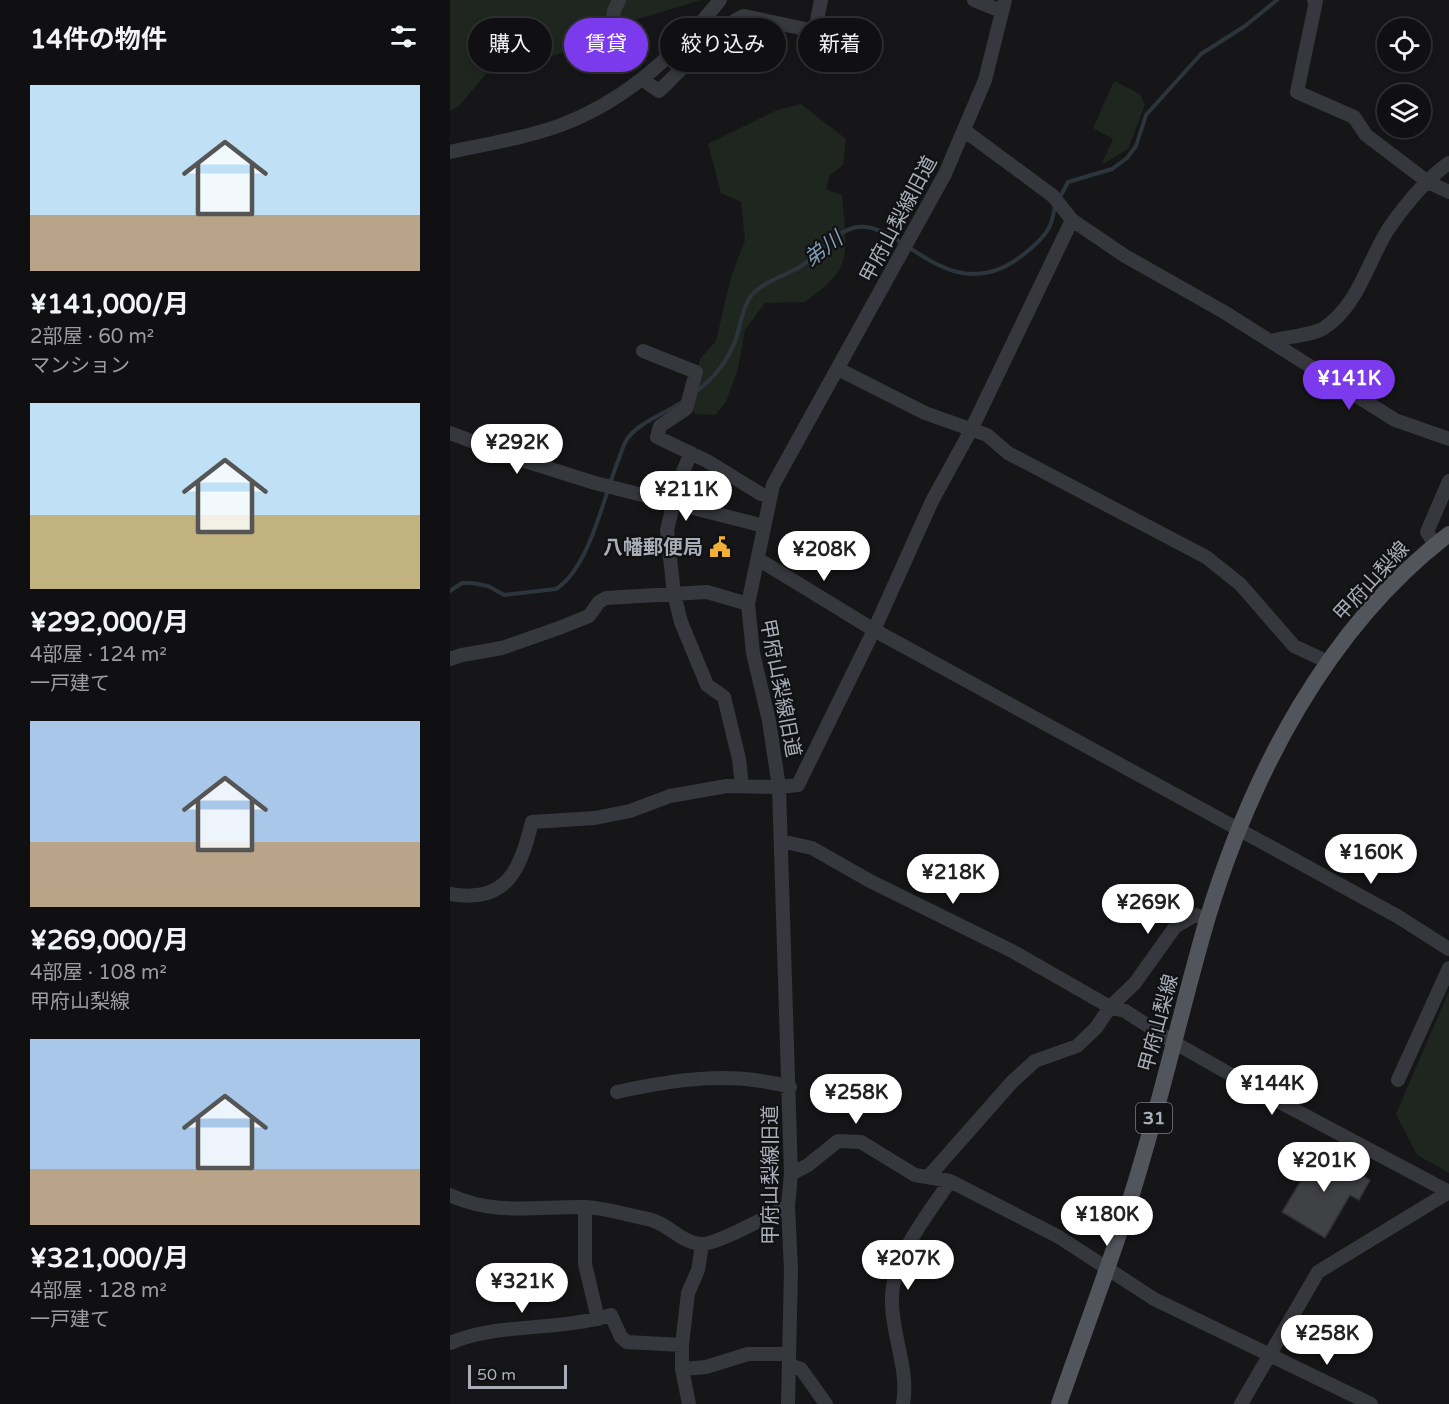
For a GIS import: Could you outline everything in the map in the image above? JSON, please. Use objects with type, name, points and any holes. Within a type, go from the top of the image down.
[{"type":"main road","name":"甲府山梨線","points":[[1059,1404],[1144,1153],[1208,919],[1240,830],[1280,742],[1328,662],[1366,612],[1398,577],[1449,534]]},
{"type":"street","points":[[613,18],[619,0]]},
{"type":"street","points":[[450,152],[561,125],[601,106],[643,80],[680,47],[720,0]]},
{"type":"street","points":[[643,80],[658,91],[732,20],[744,16],[815,31],[821,0]]},
{"type":"street","points":[[974,0],[1003,5]]},
{"type":"street","points":[[1314,0],[1316,1],[1297,92],[1354,117],[1366,135],[1428,182],[1449,192]]},
{"type":"street","name":"甲府山梨線旧道","points":[[788,1404],[791,1270],[788,1206],[791,1174],[779,787],[769,721],[753,653],[747,604],[773,485],[914,234],[965,131],[985,80],[1003,5]]},
{"type":"street","points":[[965,131],[1053,195],[1069,216],[1125,256],[1271,341],[1395,420],[1449,439]]},
{"type":"street","points":[[1271,341],[1290,335],[1318,332],[1336,319],[1360,286],[1388,229],[1428,182],[1449,163]]},
{"type":"street","points":[[450,894],[480,894],[499,889],[506,883],[520,865],[532,822],[595,818],[630,811],[670,796],[742,786],[779,787],[798,784],[874,630],[932,501],[971,430],[1069,216]]},
{"type":"street","points":[[643,351],[696,372],[686,409],[660,426],[657,437],[691,453],[761,494],[770,496]]},
{"type":"street","points":[[838,369],[925,413],[987,435],[1008,453],[1206,557],[1240,584],[1294,646],[1328,662]]},
{"type":"street","points":[[450,432],[525,461],[595,483],[764,525]]},
{"type":"street","points":[[691,453],[673,502],[667,530],[675,594],[681,622],[707,686],[724,697],[739,759],[742,786]]},
{"type":"street","points":[[1435,544],[1427,532],[1449,481]]},
{"type":"street","points":[[758,559],[874,630],[1397,916],[1449,949]]},
{"type":"street","points":[[450,660],[462,655],[502,648],[559,628],[589,616],[599,602],[606,598],[707,592],[747,604]]},
{"type":"street","points":[[781,841],[812,848],[870,881],[1012,951],[1110,1007],[1125,1011],[1174,1043],[1449,1192]]},
{"type":"street","points":[[929,1176],[1012,1082],[1035,1061],[1077,1046],[1096,1028],[1110,1007],[1135,983],[1175,927],[1195,915],[1208,919]]},
{"type":"street","points":[[1398,1080],[1449,968]]},
{"type":"street","points":[[617,1092],[699,1077],[760,1079],[789,1087]]},
{"type":"street","points":[[791,1174],[808,1165],[838,1141],[861,1142],[915,1174],[950,1181],[1059,1237],[1107,1266],[1154,1299],[1371,1404]]},
{"type":"street","points":[[903,1404],[906,1386],[891,1305],[892,1280],[899,1261],[950,1181]]},
{"type":"street","points":[[1241,1404],[1318,1272],[1449,1192]]},
{"type":"street","points":[[450,1195],[468,1203],[514,1209],[585,1207],[652,1220],[668,1227],[680,1237],[702,1245],[732,1234],[788,1206]]},
{"type":"street","points":[[585,1207],[585,1264],[604,1317],[627,1342],[682,1345]]},
{"type":"street","points":[[689,1404],[682,1369],[682,1345],[688,1293],[698,1270],[702,1245]]},
{"type":"street","points":[[450,1343],[484,1334],[562,1326],[604,1317]]},
{"type":"street","points":[[682,1369],[706,1367],[748,1354],[789,1360],[801,1369],[826,1404]]},
{"type":"shaded area","points":[[450,0],[701,0],[642,18],[564,18],[564,53],[552,56],[552,18],[468,18],[468,72],[493,72],[486,74],[459,106],[450,111]]},
{"type":"shaded area","points":[[1114,81],[1140,94],[1145,105],[1128,149],[1101,165],[1113,139],[1093,128]]},
{"type":"shaded area","points":[[801,104],[846,139],[843,165],[830,175],[826,189],[842,195],[846,241],[844,258],[835,277],[805,302],[765,303],[745,330],[738,369],[726,402],[715,415],[695,414],[691,406],[700,359],[716,341],[731,277],[745,240],[741,202],[721,193],[708,144],[777,110]]},
{"type":"shaded area","points":[[1449,991],[1449,1173],[1417,1155],[1396,1114]]},
{"type":"building","points":[[1320,1149],[1370,1180],[1359,1200],[1350,1195],[1325,1238],[1282,1212]]},
{"type":"waterway","name":"弟川","points":[[1059,199],[1068,182],[1112,169],[1127,158],[1136,146],[1146,115],[1201,54],[1245,26],[1277,0]]},
{"type":"waterway","name":"弟川","points":[[695,392],[714,375],[729,354],[745,308],[753,293],[798,268],[845,231],[853,228],[870,228],[887,234],[943,267],[965,273],[988,273],[1013,262],[1035,245],[1049,228],[1055,206]]},
{"type":"waterway","name":"弟川","points":[[450,591],[462,583],[488,586],[504,595],[556,589],[568,579],[587,549],[627,439],[646,423],[685,400]]},
{"type":"place","name":"八幡郵便局","points":[[720,547]]}]
